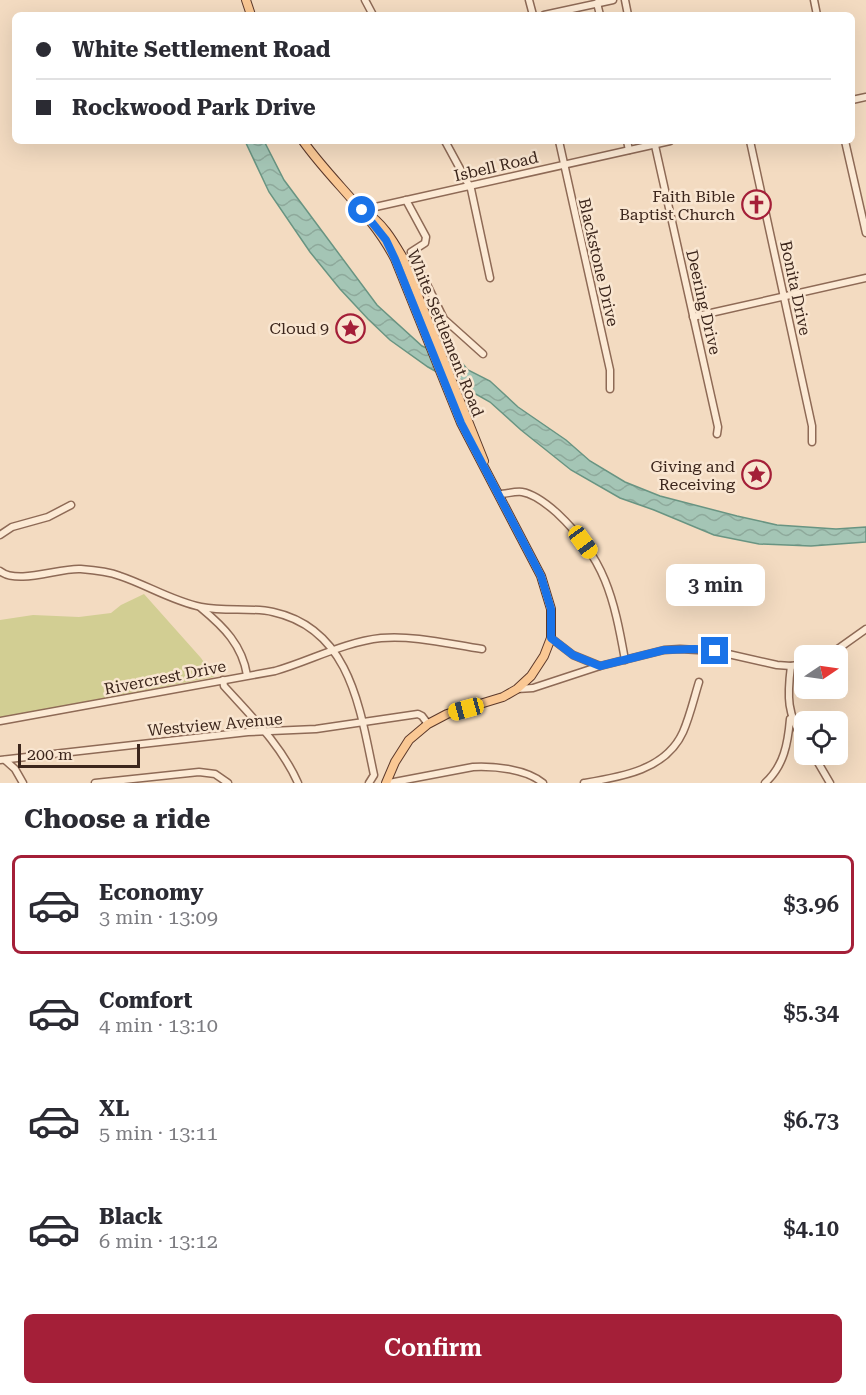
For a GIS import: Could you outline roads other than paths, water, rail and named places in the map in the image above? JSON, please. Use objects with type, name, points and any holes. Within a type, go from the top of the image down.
[{"type":"main road","name":"White Settlement Road","points":[[305,144],[328,174],[386,240],[475,453],[490,477],[541,576],[551,609],[551,638],[544,656],[531,676],[504,697],[447,714],[428,724],[409,740],[395,762],[386,783]]},
{"type":"main road","name":"White Settlement Road","points":[[362,210],[375,218],[392,239],[403,258],[490,477]]},
{"type":"street","points":[[557,12],[613,0]]},
{"type":"street","points":[[597,3],[599,12]]},
{"type":"street","points":[[447,144],[470,186],[490,278]]},
{"type":"street","name":"Blackstone Drive","points":[[560,144],[610,370],[610,389]]},
{"type":"street","points":[[628,144],[629,150]]},
{"type":"street","name":"Isbell Road","points":[[362,210],[651,144]]},
{"type":"street","name":"Deering Drive","points":[[655,144],[718,427],[717,434]]},
{"type":"street","name":"Bonita Drive","points":[[751,144],[812,426],[812,442]]},
{"type":"street","points":[[846,144],[866,233]]},
{"type":"street","points":[[406,200],[427,241],[411,252],[428,289],[444,319],[483,354]]},
{"type":"street","points":[[693,317],[866,278]]},
{"type":"street","points":[[499,494],[523,492],[546,503],[572,528],[593,556],[610,592],[625,660]]},
{"type":"street","points":[[0,535],[12,527],[48,517],[71,505]]},
{"type":"street","points":[[2,573],[20,577],[74,569],[109,572],[200,607],[265,611],[287,616],[315,631],[334,651],[352,683],[374,775],[369,783]]},
{"type":"street","points":[[200,607],[232,637],[240,650],[248,675]]},
{"type":"street","points":[[843,645],[866,629]]},
{"type":"street","name":"Rivercrest Drive","points":[[0,721],[248,675],[298,664],[356,643],[382,638],[405,638],[482,649]]},
{"type":"street","points":[[551,638],[573,655],[600,666]]},
{"type":"street","points":[[517,689],[533,688],[600,666],[664,650],[715,651],[794,666]]},
{"type":"street","points":[[765,783],[777,769],[788,743],[791,666]]},
{"type":"street","points":[[223,680],[224,686],[266,731],[281,751],[297,783]]},
{"type":"street","points":[[584,783],[616,778],[641,769],[671,751],[684,731],[699,682]]},
{"type":"street","name":"Westview Avenue","points":[[2,760],[266,731],[316,729],[418,714],[428,724]]},
{"type":"street","points":[[790,718],[794,725]]},
{"type":"street","points":[[2,760],[15,770],[23,783]]},
{"type":"street","points":[[819,765],[830,783]]},
{"type":"street","points":[[374,775],[386,783],[486,767],[532,776],[543,783]]},
{"type":"street","points":[[95,783],[157,779],[207,772],[228,783]]},
{"type":"water","points":[[246,144],[266,144],[284,180],[377,305],[422,346],[463,364],[468,370],[490,381],[518,407],[566,440],[590,461],[625,482],[660,496],[777,525],[836,529],[866,527],[866,542],[811,546],[759,544],[714,535],[620,498],[571,470],[490,402],[428,367],[390,340],[340,289],[310,252],[269,192]]},
{"type":"place","name":"Faith Bible Baptist Church","points":[[756,205]]},
{"type":"place","name":"Cloud 9","points":[[350,328]]},
{"type":"place","name":"Giving and Receiving","points":[[756,475]]}]
